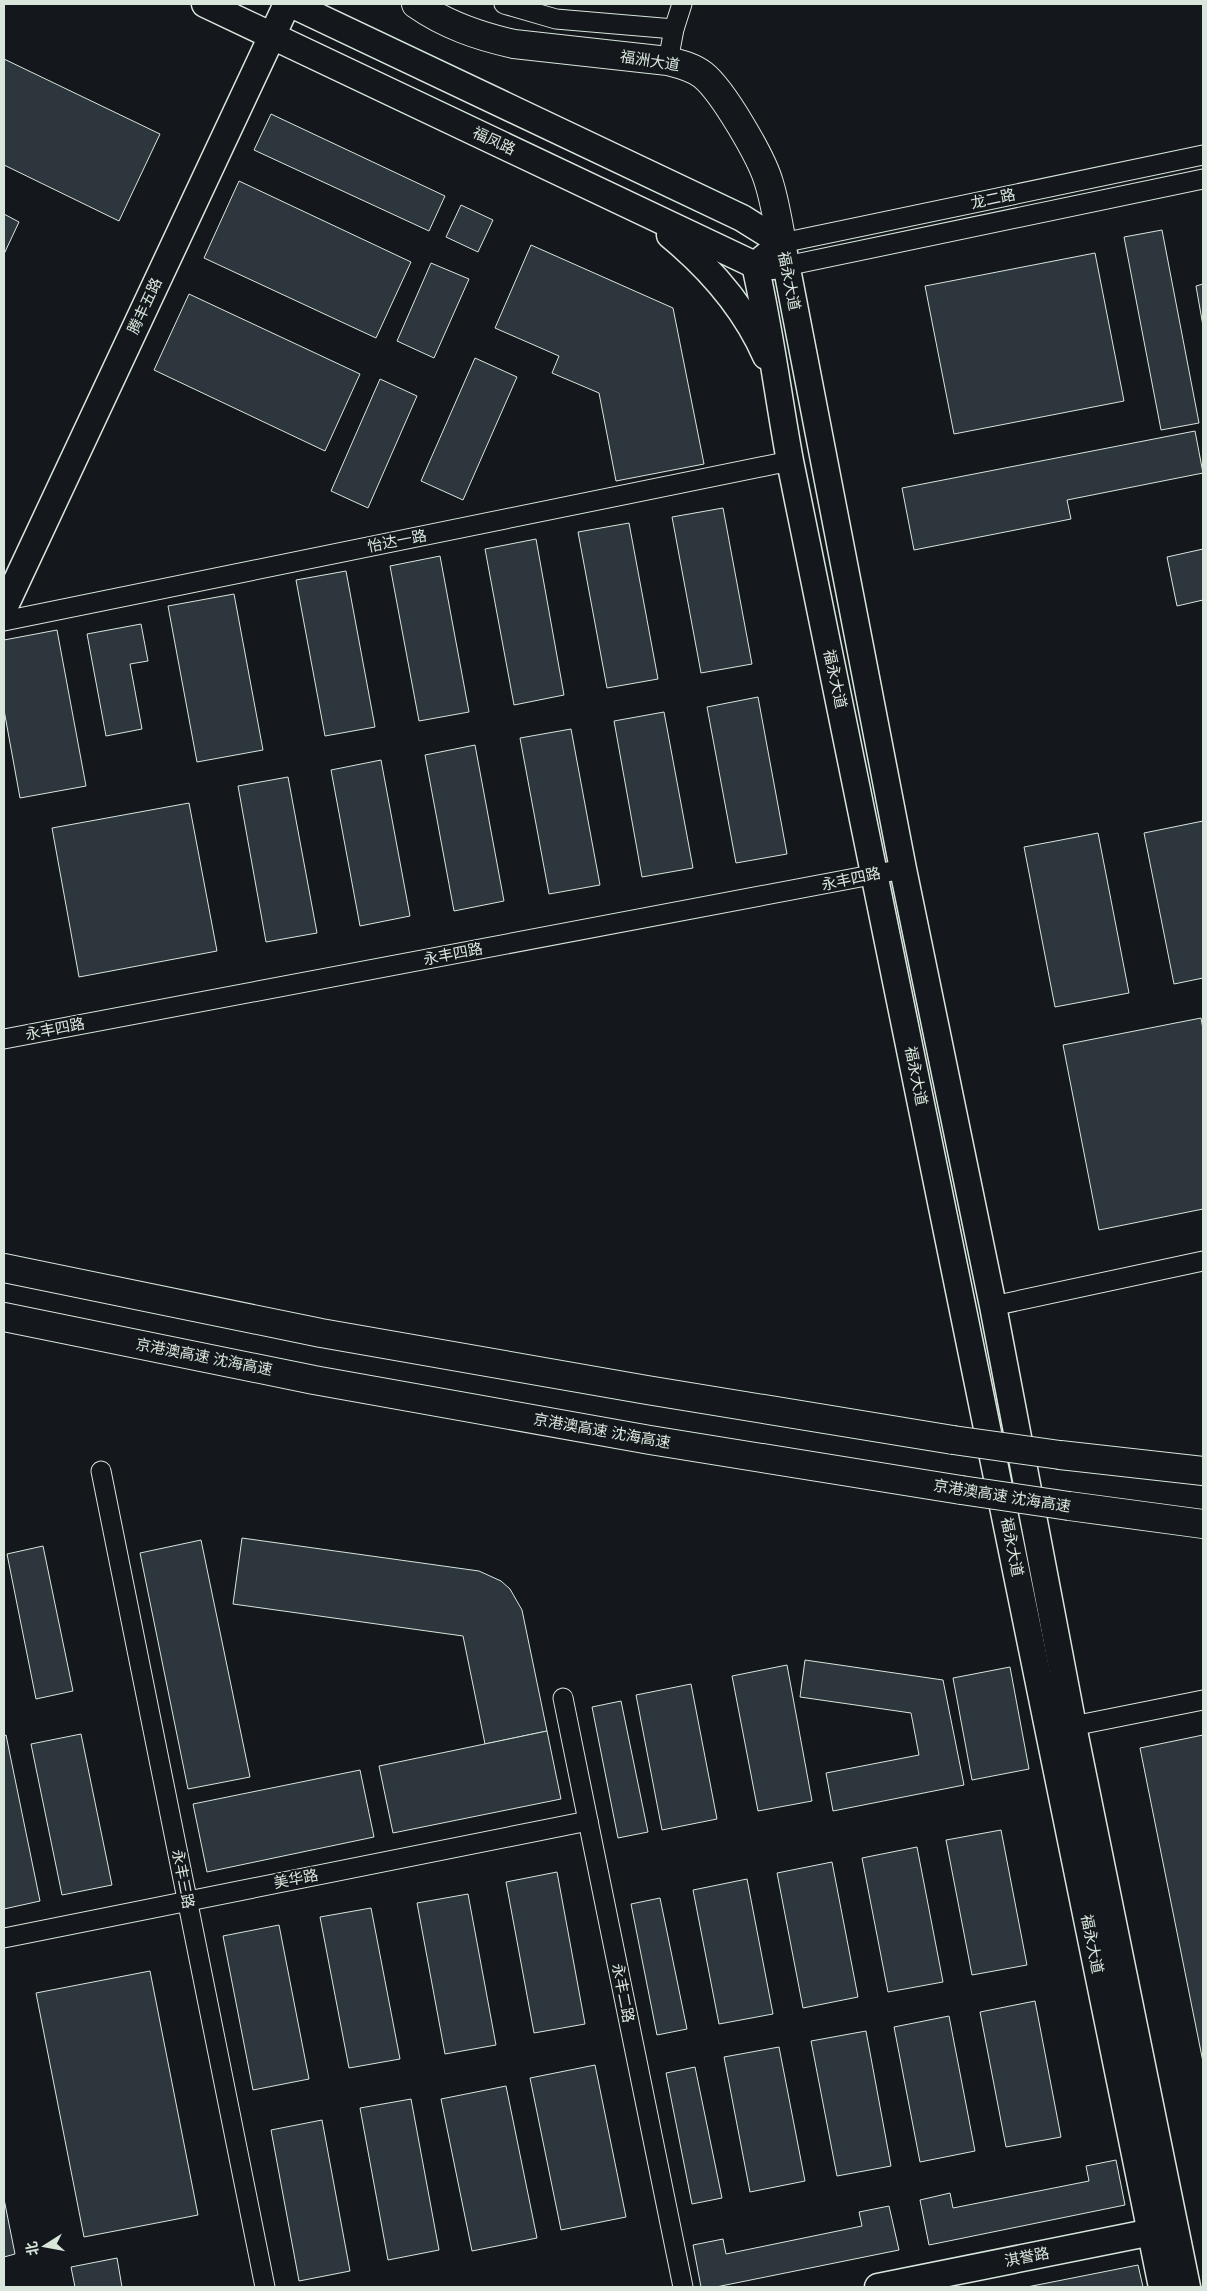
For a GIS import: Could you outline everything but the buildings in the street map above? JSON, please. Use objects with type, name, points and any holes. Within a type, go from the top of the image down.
[{"type":"main road","name":"福凤路","points":[[205,4],[756,265]]},
{"type":"main road","name":"腾丰五路","points":[[4,608],[287,4]]},
{"type":"main road","points":[[291,4],[742,218],[784,255]]},
{"type":"main road","name":"福洲大道","points":[[416,4],[448,24],[489,38],[514,44],[668,61],[687,66],[703,74],[716,87],[726,102],[762,164],[769,181],[784,255]]},
{"type":"main road","points":[[643,212],[692,253],[717,279],[754,332],[776,382]]},
{"type":"main road","name":"福永大道","points":[[1162,2287],[1163,2230],[1073,1726],[993,1306],[903,869],[784,255],[756,265],[770,331],[776,382],[790,462],[875,874],[1163,2230],[1187,2287]]},
{"type":"main road","points":[[4,1268],[330,1335],[647,1390],[953,1440],[1060,1455],[1203,1471]]},
{"type":"main road","name":"京港澳高速 沈海高速","points":[[4,1317],[314,1380],[622,1435],[961,1490],[1203,1524]]},
{"type":"main road","name":"淇誉路","points":[[878,2287],[1163,2230]]},
{"type":"street","points":[[504,4],[556,19],[674,29]]},
{"type":"street","points":[[668,61],[674,29],[682,4]]},
{"type":"street","name":"龙二路","points":[[784,255],[1203,155]]},
{"type":"street","name":"龙二路","points":[[784,255],[1203,179]]},
{"type":"street","name":"怡达一路","points":[[4,621],[790,462]]},
{"type":"street","name":"永丰四路","points":[[4,1038],[903,869]]},
{"type":"street","points":[[993,1306],[1203,1262]]},
{"type":"street","name":"永丰三路","points":[[101,1470],[265,2287]]},
{"type":"street","name":"永丰二路","points":[[563,1698],[683,2287]]},
{"type":"street","points":[[1073,1726],[1203,1700]]},
{"type":"street","name":"美华路","points":[[4,1938],[588,1820]]}]
